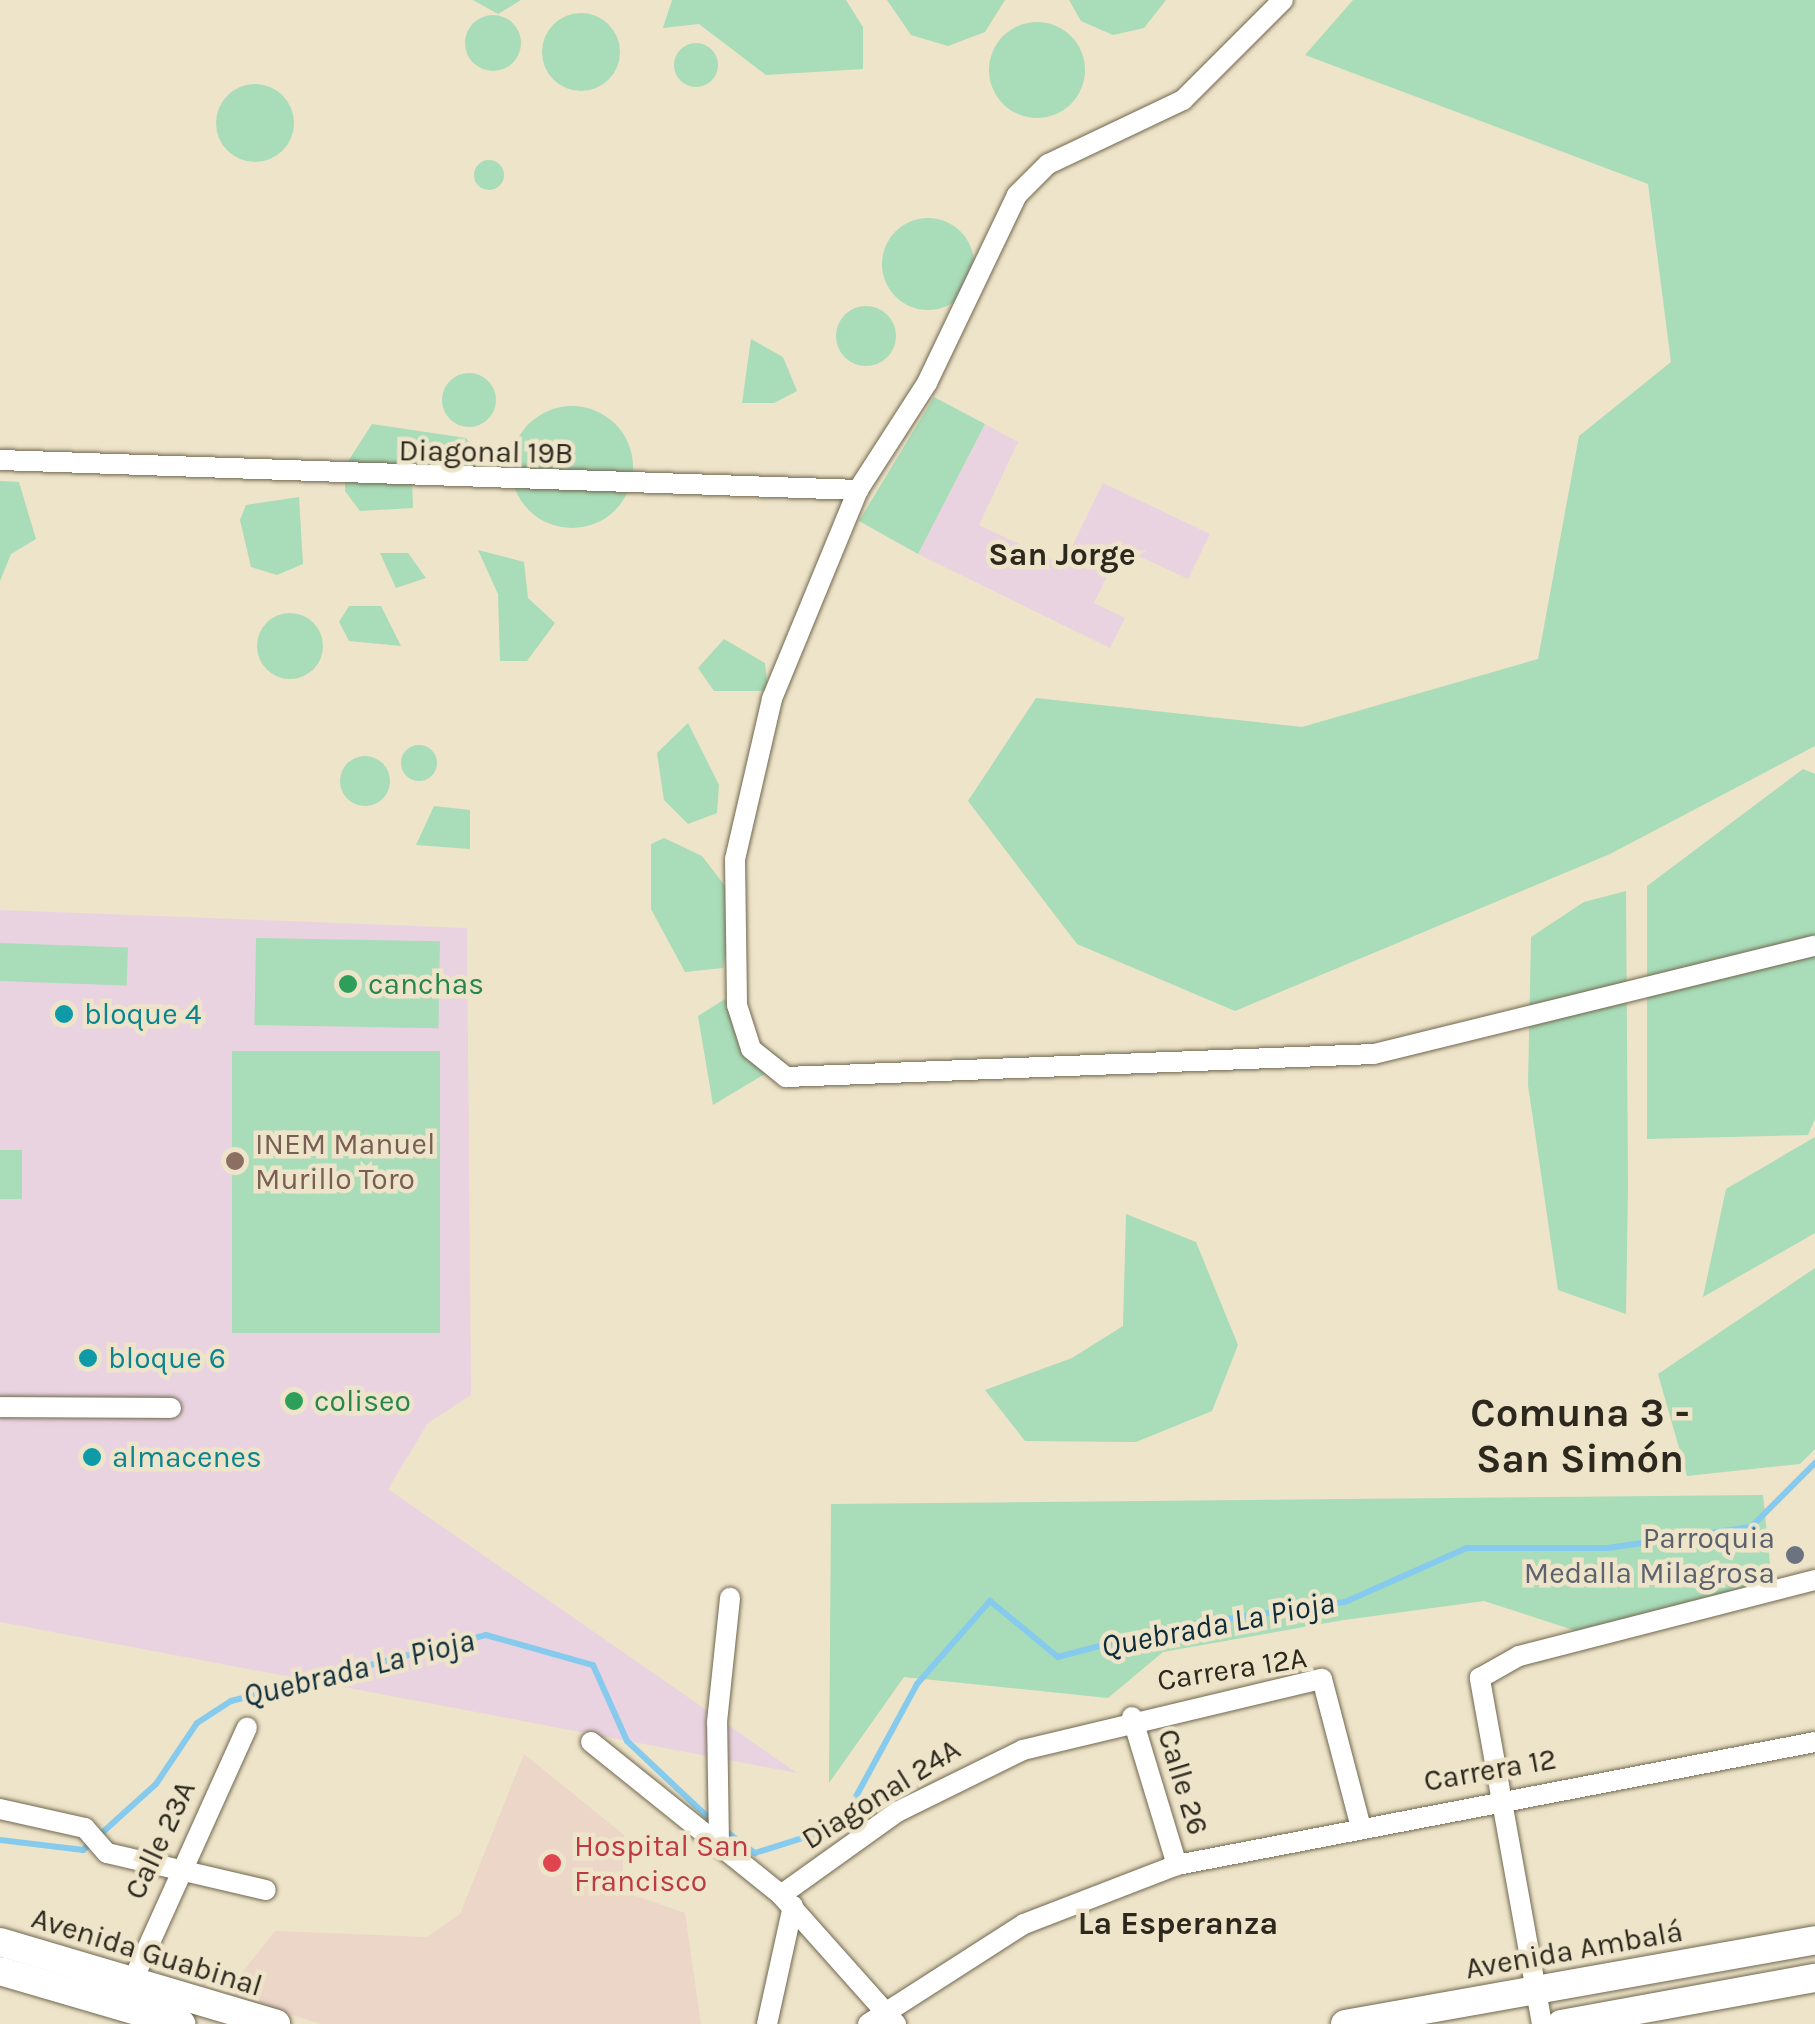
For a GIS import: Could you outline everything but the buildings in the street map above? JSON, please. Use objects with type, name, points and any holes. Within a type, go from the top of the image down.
[{"type":"main road","name":"Avenida Ambalá","points":[[1345,2024],[1815,1940]]},
{"type":"main road","name":"Avenida Guabinal","points":[[0,1942],[120,2002],[276,2024]]},
{"type":"main road","name":"Avenida Guabinal","points":[[0,1971],[120,2002],[181,2024]]},
{"type":"main road","points":[[1560,2024],[1815,1978]]},
{"type":"street","points":[[1283,0],[1183,100],[1048,164],[1017,195],[920,394],[858,490],[772,699],[735,859],[737,1005],[752,1049],[786,1076],[1374,1054],[1815,946]]},
{"type":"street","name":"Diagonal 19B","points":[[0,460],[858,490]]},
{"type":"street","points":[[0,1407],[171,1408]]},
{"type":"street","points":[[1542,2024],[1505,1797],[1480,1678],[1519,1656],[1815,1580]]},
{"type":"street","points":[[719,1842],[730,1598]]},
{"type":"street","name":"Carrera 12A","points":[[1132,1717],[1322,1679],[1360,1824]]},
{"type":"street","name":"Calle 26","points":[[1132,1717],[1178,1865]]},
{"type":"street","name":"Diagonal 24A","points":[[787,1901],[958,1776],[1132,1717]]},
{"type":"street","name":"Calle 23A","points":[[120,2002],[176,1870],[247,1726]]},
{"type":"street","points":[[590,1742],[719,1842],[787,1901],[882,2020]]},
{"type":"street","name":"Carrera 12","points":[[882,2020],[1024,1924],[1178,1865],[1360,1824],[1815,1742]]},
{"type":"street","points":[[0,1810],[85,1828],[104,1850],[266,1890]]},
{"type":"street","points":[[768,2024],[787,1901]]},
{"type":"shaded area","points":[[985,424],[1018,442],[979,525],[1063,565],[1103,483],[1210,534],[1188,579],[1121,548],[1094,603],[1125,618],[1110,648],[918,554]]},
{"type":"shaded area","name":"INEM Manuel Murillo Toro","points":[[0,910],[467,928],[471,1395],[428,1423],[388,1489],[797,1773],[0,1622]]},
{"type":"shaded area","name":"Hospital San Francisco","points":[[524,1754],[624,1835],[622,1891],[685,1913],[701,2024],[321,2024],[225,1994],[275,1931],[427,1937],[460,1914]]},
{"type":"green space","points":[[473,0],[521,0],[498,14]]},
{"type":"green space","points":[[672,0],[846,0],[863,27],[863,69],[766,75],[699,24],[663,28]]},
{"type":"green space","points":[[887,0],[1005,0],[985,32],[948,46],[911,35]]},
{"type":"green space","points":[[1069,0],[1166,0],[1144,28],[1113,35],[1081,21]]},
{"type":"green space","points":[[1353,0],[1815,0],[1815,746],[1610,854],[1235,1011],[1077,944],[968,801],[1036,698],[1302,727],[1538,659],[1579,436],[1671,362],[1648,184],[1305,55]]},
{"type":"green space","points":[[581,13],[596,16],[608,25],[617,37],[617,67],[608,79],[596,88],[581,91],[566,88],[554,79],[545,67],[542,52],[545,37],[554,25],[566,16]]},
{"type":"green space","points":[[493,15],[513,23],[521,43],[513,63],[493,71],[473,63],[465,43],[473,23]]},
{"type":"green space","points":[[1037,22],[1055,26],[1071,36],[1081,52],[1085,70],[1081,88],[1071,104],[1055,114],[1037,118],[1019,114],[1003,104],[993,88],[989,70],[993,52],[1003,36],[1019,26]]},
{"type":"green space","points":[[696,43],[711,50],[718,65],[711,80],[696,87],[681,80],[674,65],[681,50]]},
{"type":"green space","points":[[247,84],[263,84],[288,101],[294,123],[288,145],[277,156],[263,162],[247,162],[222,145],[216,131],[216,115],[233,90]]},
{"type":"green space","points":[[489,160],[500,164],[504,175],[500,186],[489,190],[478,186],[474,175],[478,164]]},
{"type":"green space","points":[[928,218],[961,231],[974,264],[961,297],[928,310],[895,297],[882,264],[895,231]]},
{"type":"green space","points":[[866,306],[887,315],[896,336],[887,357],[866,366],[845,357],[836,336],[845,315]]},
{"type":"green space","points":[[751,339],[783,357],[797,391],[774,403],[742,403]]},
{"type":"green space","points":[[469,373],[488,381],[496,400],[488,419],[469,427],[450,419],[442,400],[450,381]]},
{"type":"green space","points":[[934,397],[985,424],[918,554],[859,521]]},
{"type":"green space","points":[[572,406],[595,411],[615,424],[628,444],[633,467],[628,490],[615,510],[595,523],[572,528],[549,523],[529,510],[516,490],[511,467],[516,444],[529,424],[549,411]]},
{"type":"green space","points":[[372,424],[466,438],[488,468],[412,479],[413,508],[360,511],[345,491],[345,466]]},
{"type":"green space","points":[[0,481],[19,482],[36,539],[11,554],[0,581]]},
{"type":"green space","points":[[299,497],[303,564],[277,575],[251,567],[240,520],[246,505]]},
{"type":"green space","points":[[478,550],[524,562],[528,598],[555,623],[527,661],[500,661],[498,594]]},
{"type":"green space","points":[[380,553],[408,553],[426,578],[396,588]]},
{"type":"green space","points":[[349,606],[381,606],[401,646],[349,641],[339,622]]},
{"type":"green space","points":[[290,613],[313,623],[323,646],[313,669],[290,679],[267,669],[257,646],[267,623]]},
{"type":"green space","points":[[724,639],[765,663],[768,691],[714,691],[698,668]]},
{"type":"green space","points":[[688,723],[719,785],[717,813],[688,824],[664,800],[657,753]]},
{"type":"green space","points":[[419,745],[432,750],[437,763],[432,776],[419,781],[406,776],[401,763],[406,750]]},
{"type":"green space","points":[[365,756],[383,763],[390,781],[383,799],[365,806],[347,799],[340,781],[347,763]]},
{"type":"green space","points":[[1803,769],[1815,774],[1815,1119],[1808,1135],[1647,1139],[1647,886]]},
{"type":"green space","points":[[434,806],[470,810],[470,849],[416,845]]},
{"type":"green space","points":[[664,838],[702,856],[725,886],[732,922],[723,968],[685,972],[651,909],[651,844]]},
{"type":"green space","points":[[1626,891],[1626,1314],[1558,1290],[1528,1085],[1531,937],[1584,902]]},
{"type":"green space","name":"canchas","points":[[256,938],[440,941],[438,1028],[254,1025]]},
{"type":"green space","points":[[0,943],[128,947],[127,985],[0,981]]},
{"type":"green space","points":[[725,999],[747,1032],[785,1062],[713,1105],[698,1016]]},
{"type":"green space","points":[[232,1051],[440,1051],[440,1333],[232,1333]]},
{"type":"green space","points":[[1815,1137],[1815,1233],[1703,1297],[1726,1189]]},
{"type":"green space","points":[[0,1150],[22,1150],[22,1199],[0,1199]]},
{"type":"green space","points":[[1126,1214],[1196,1242],[1238,1345],[1212,1411],[1136,1442],[1025,1441],[985,1390],[1072,1358],[1123,1326]]},
{"type":"green space","points":[[1815,1268],[1815,1449],[1800,1464],[1687,1476],[1658,1374]]},
{"type":"green space","points":[[1763,1495],[1772,1582],[1589,1635],[1484,1601],[1344,1620],[1163,1652],[1108,1698],[904,1677],[829,1783],[831,1504]]},
{"type":"waterway","name":"Quebrada La Pioja","points":[[724,1830],[755,1853],[840,1826],[917,1684],[990,1601],[1058,1657],[1171,1627],[1345,1602],[1467,1548],[1608,1548],[1751,1527],[1815,1463]]},
{"type":"waterway","name":"Quebrada La Pioja","points":[[0,1840],[83,1850],[156,1784],[197,1723],[231,1701],[486,1635],[593,1665],[627,1741],[714,1823]]},
{"type":"place","name":"canchas","points":[[348,984]]},
{"type":"place","name":"bloque 4","points":[[64,1014]]},
{"type":"place","name":"INEM Manuel Murillo Toro","points":[[235,1161]]},
{"type":"place","name":"bloque 6","points":[[88,1358]]},
{"type":"place","name":"coliseo","points":[[294,1401]]},
{"type":"place","name":"almacenes","points":[[92,1457]]},
{"type":"place","name":"Parroquia Medalla Milagrosa","points":[[1795,1555]]},
{"type":"place","name":"Hospital San Francisco","points":[[552,1863]]},
{"type":"district","name":"San Jorge","points":[[1062,555]]},
{"type":"district","name":"Comuna 3 - San Simón","points":[[1580,1436]]},
{"type":"district","name":"La Esperanza","points":[[1178,1924]]}]
